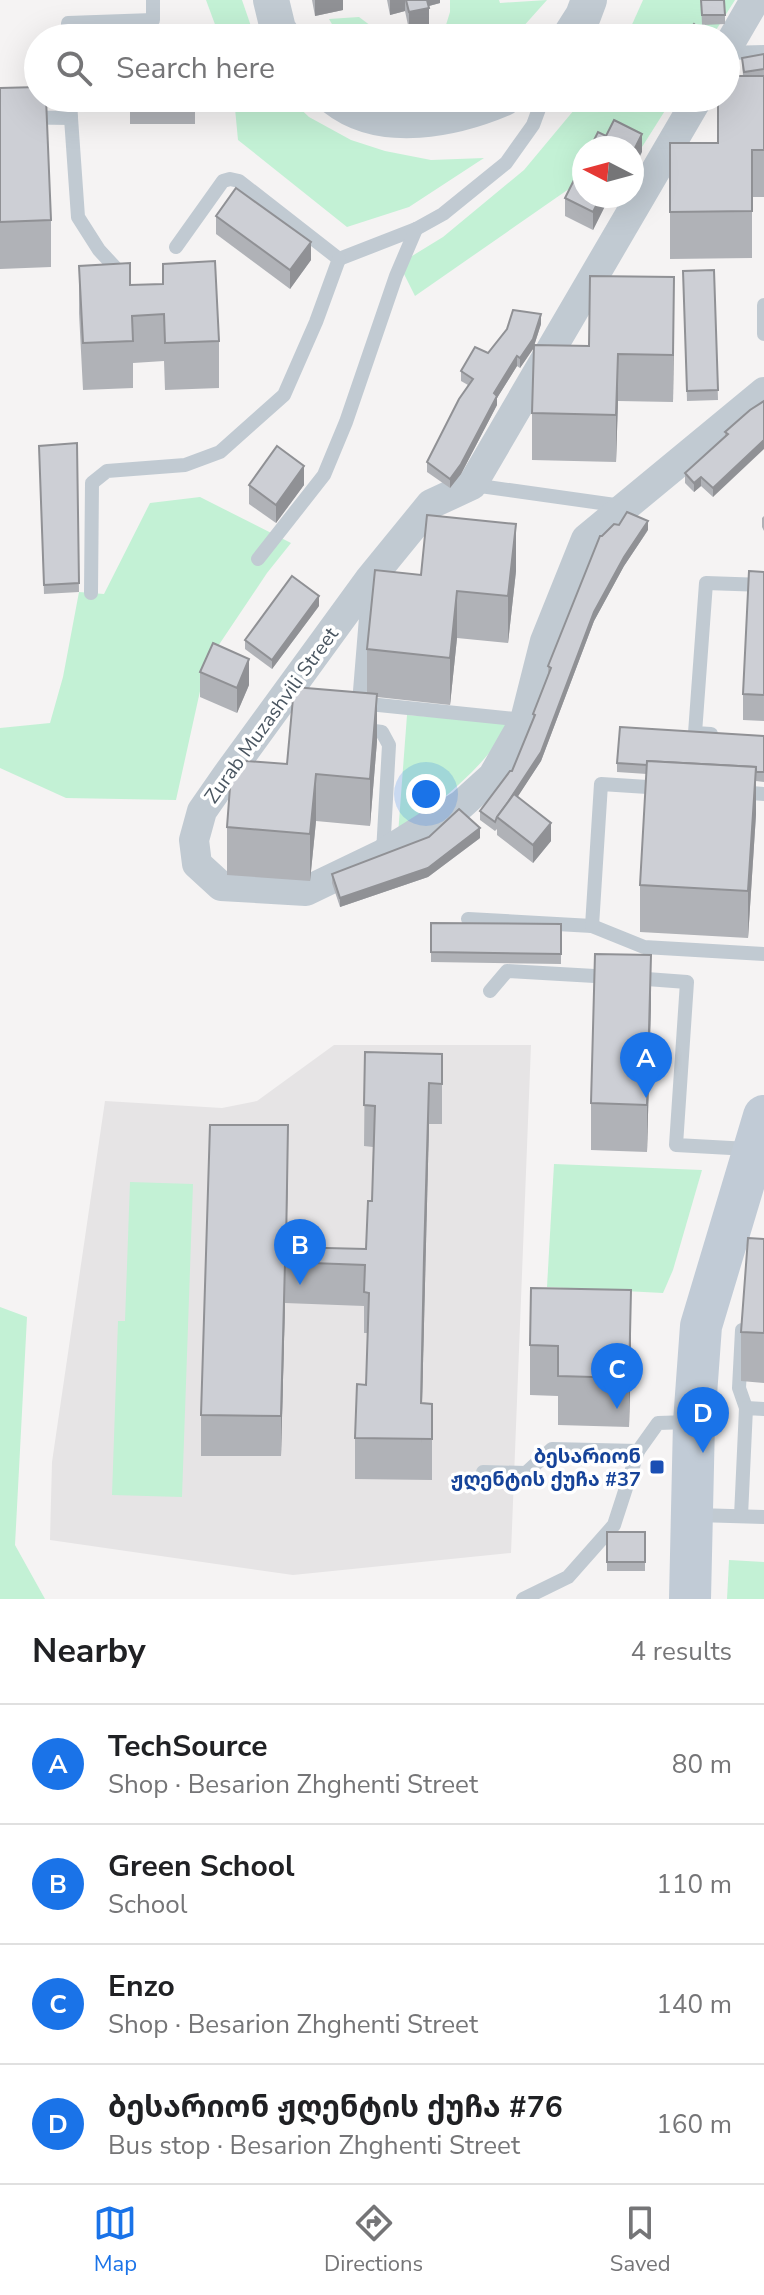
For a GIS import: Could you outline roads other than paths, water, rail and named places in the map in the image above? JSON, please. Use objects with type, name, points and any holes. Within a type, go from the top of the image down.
[{"type":"main road","points":[[690,1599],[694,1422],[701,1326],[752,1172]]},
{"type":"street","points":[[271,0],[277,24]]},
{"type":"street","points":[[578,24],[589,0]]},
{"type":"street","points":[[740,26],[755,0]]},
{"type":"street","points":[[363,112],[392,119],[424,119],[464,112]]},
{"type":"street","points":[[472,485],[690,112]]},
{"type":"street","name":"Zurab Muzashvili Street","points":[[472,485],[431,504],[369,580],[297,690],[202,811],[194,840],[197,864],[221,886],[306,891],[383,854],[461,805],[493,776],[525,720],[545,641],[586,539],[764,392]]},
{"type":"lane","points":[[68,24],[153,20],[153,0]]},
{"type":"lane","points":[[740,51],[764,52]]},
{"type":"lane","points":[[71,112],[78,217],[131,291]]},
{"type":"lane","points":[[91,593],[92,483],[107,471],[185,465],[220,452],[284,395],[339,259],[416,229],[443,214],[506,163],[533,125],[538,112]]},
{"type":"lane","points":[[0,117],[71,118]]},
{"type":"lane","points":[[176,247],[223,181],[230,179],[239,181],[339,259]]},
{"type":"lane","points":[[258,559],[324,475],[416,229]]},
{"type":"lane","points":[[764,305],[764,334]]},
{"type":"lane","points":[[472,485],[623,506]]},
{"type":"lane","points":[[369,580],[359,703],[525,720]]},
{"type":"lane","points":[[723,735],[695,733],[706,583],[764,585]]},
{"type":"lane","points":[[343,727],[382,732],[389,745],[383,854]]},
{"type":"lane","points":[[592,926],[601,784],[675,789]]},
{"type":"lane","points":[[720,791],[764,794]]},
{"type":"lane","points":[[468,919],[592,926],[644,947],[764,954]]},
{"type":"lane","points":[[490,991],[507,971],[687,982],[676,1145],[752,1172]]},
{"type":"lane","points":[[741,1516],[746,1408],[739,1388],[743,1312]]},
{"type":"lane","points":[[746,1408],[764,1409]]},
{"type":"lane","points":[[523,1599],[568,1577],[614,1525],[638,1451],[658,1423],[694,1422]]},
{"type":"lane","points":[[483,1472],[526,1473],[552,1449],[638,1451]]},
{"type":"lane","points":[[692,1515],[764,1517]]},
{"type":"place","name":"TechSource","points":[[646,1098]]},
{"type":"place","name":"Green School","points":[[300,1285]]},
{"type":"place","name":"Enzo","points":[[617,1409]]},
{"type":"place","name":"ბესარიონ ჟღენტის ქუჩა #76","points":[[703,1453]]},
{"type":"place","name":"ბესარიონ ჟღენტის ქუჩა #37","points":[[657,1467]]}]
